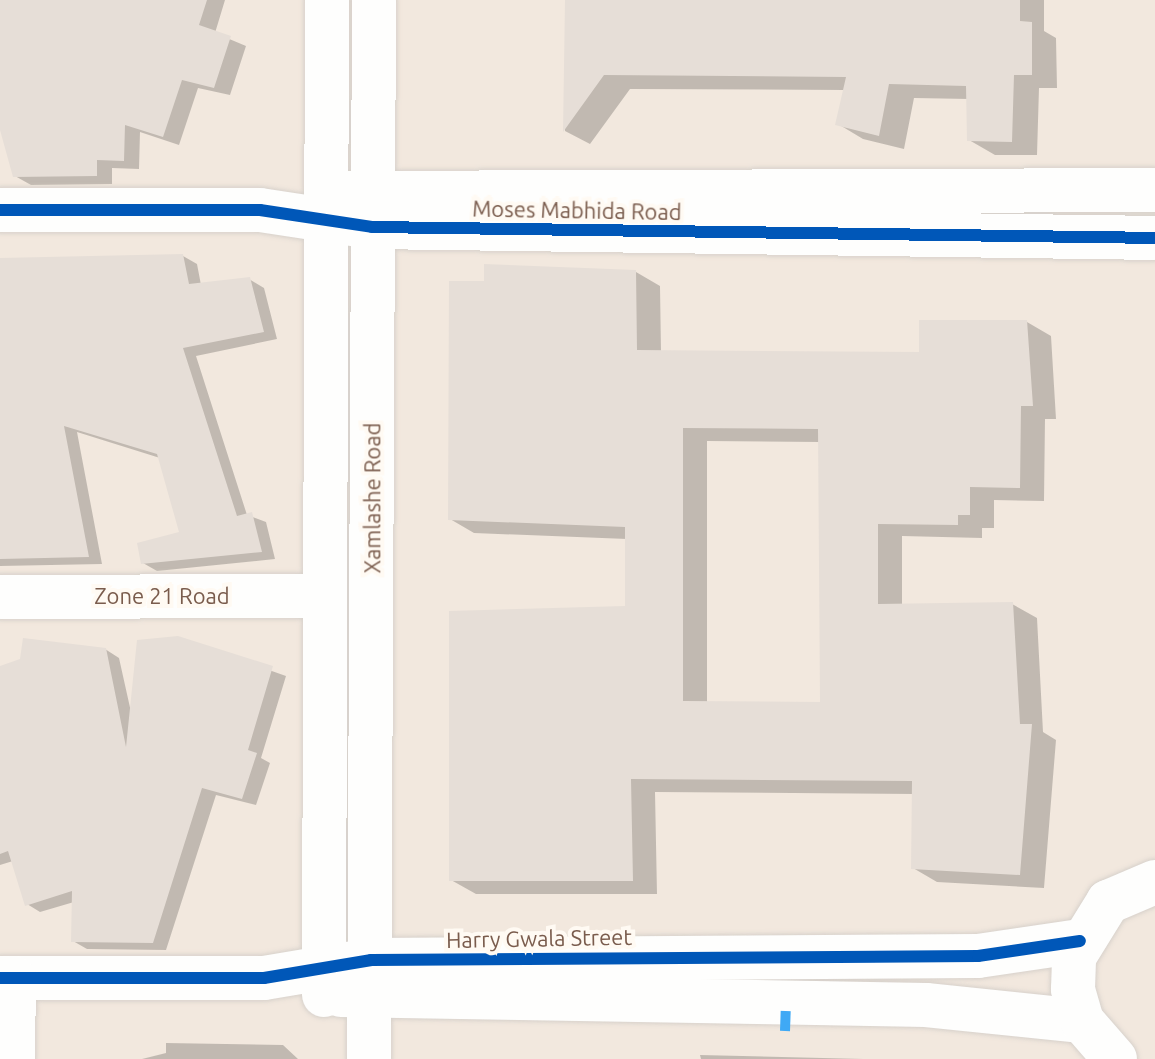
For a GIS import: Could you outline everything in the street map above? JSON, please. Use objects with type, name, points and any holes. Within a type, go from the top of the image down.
[{"type":"street","points":[[325,978],[323,596],[327,0]]},
{"type":"street","name":"Xamlashe Road","points":[[369,1059],[374,0]]},
{"type":"street","name":"Moses Mabhida Road","points":[[0,210],[373,209],[1155,190]]},
{"type":"street","name":"Moses Mabhida Road","points":[[373,209],[1155,238]]},
{"type":"street","name":"Zone 21 Road","points":[[0,597],[323,596]]},
{"type":"street","points":[[1115,1059],[1082,1021],[1073,989],[1080,941],[1108,902],[1155,882]]},
{"type":"street","name":"Harry Gwala Street","points":[[7,978],[371,978],[978,956],[1080,941]]},
{"type":"street","points":[[7,978],[13,1059]]},
{"type":"street","name":"Harry Gwala Street","points":[[371,978],[926,1005],[1082,1021]]},
{"type":"shaded area","points":[[0,0],[1155,0],[1155,1059],[0,1059]]},
{"type":"building","points":[[0,0],[207,0],[199,25],[231,36],[214,88],[182,80],[163,137],[125,125],[124,161],[97,160],[97,176],[13,177],[0,130]]},
{"type":"building","points":[[565,0],[1020,0],[1020,21],[1032,22],[1032,75],[1014,75],[1012,142],[967,141],[966,86],[889,84],[879,136],[835,125],[846,77],[604,75],[563,132]]},
{"type":"building","points":[[183,254],[189,284],[250,277],[264,332],[183,348],[237,516],[252,512],[262,552],[141,564],[137,543],[179,532],[157,454],[64,426],[89,557],[0,559],[0,258]]},
{"type":"building","points":[[484,264],[636,270],[637,350],[919,352],[919,320],[1027,320],[1033,406],[1021,406],[1020,488],[970,487],[970,515],[958,515],[958,525],[878,524],[878,604],[1013,602],[1020,724],[1032,724],[1020,875],[911,869],[912,781],[631,779],[633,881],[449,881],[449,611],[625,606],[625,527],[448,520],[449,281],[484,281]],"holes":[[[683,428],[818,429],[820,702],[683,701]]]},
{"type":"building","points":[[178,636],[273,666],[248,750],[257,753],[242,799],[202,788],[153,943],[71,942],[72,891],[25,906],[8,851],[0,854],[0,666],[20,659],[23,638],[106,648],[126,747],[137,640]]},
{"type":"marked path","points":[[785,1031],[786,1002]]},
{"type":"cycle path","points":[[0,210],[260,210],[372,227],[1155,238]]},
{"type":"cycle path","points":[[0,978],[264,978],[371,960],[978,956],[1080,941]]}]
